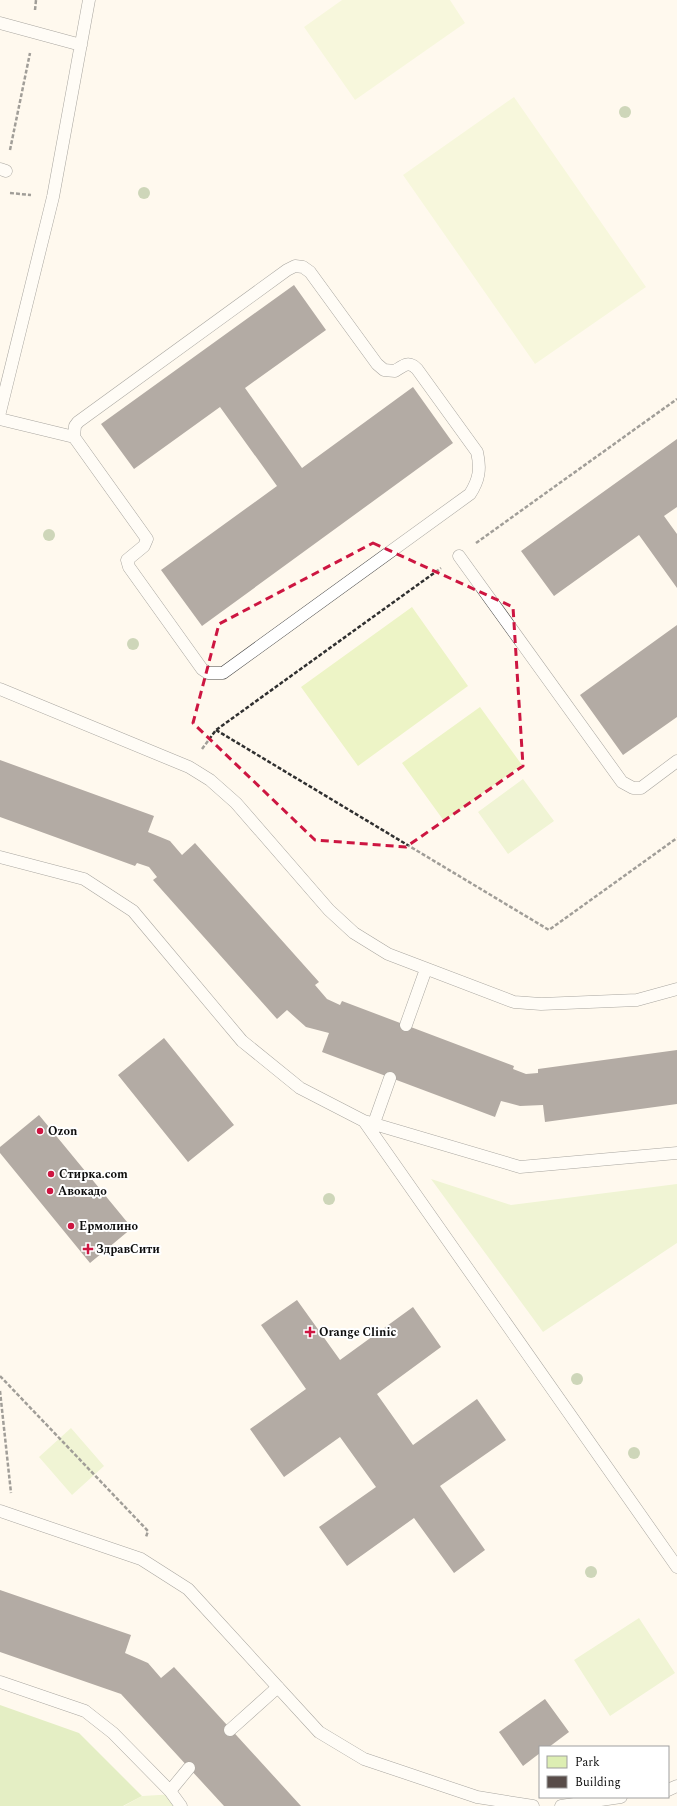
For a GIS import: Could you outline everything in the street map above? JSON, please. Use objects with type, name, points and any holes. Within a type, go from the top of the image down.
[{"type":"lane","points":[[0,412],[53,197],[89,0]]},
{"type":"lane","points":[[0,22],[81,45]]},
{"type":"lane","points":[[0,419],[74,437],[147,539],[144,546],[127,560],[129,568],[202,669],[208,673],[215,674],[223,673],[470,494],[478,481],[480,465],[477,452],[417,369],[409,364],[405,364],[394,372],[384,370],[377,364],[310,272],[303,267],[295,266],[287,270],[78,422],[75,426],[74,437]]},
{"type":"lane","points":[[459,556],[622,782],[633,788],[641,788],[677,762]]},
{"type":"lane","points":[[0,689],[189,767],[210,780],[236,803],[329,910],[354,933],[388,954],[514,1002],[541,1004],[637,1000],[677,988]]},
{"type":"lane","points":[[0,857],[84,879],[133,911],[242,1041],[300,1088],[369,1122],[520,1167],[677,1153]]},
{"type":"lane","points":[[406,1025],[426,969]]},
{"type":"lane","points":[[369,1122],[390,1078]]},
{"type":"lane","points":[[369,1122],[677,1567]]},
{"type":"lane","points":[[0,1511],[141,1559],[188,1589],[319,1732],[364,1759],[477,1797],[533,1806]]},
{"type":"lane","points":[[0,1682],[85,1711],[113,1733],[170,1791],[181,1806]]},
{"type":"lane","points":[[230,1730],[278,1687]]},
{"type":"lane","points":[[170,1791],[189,1768]]},
{"type":"lane","points":[[561,1806],[614,1798]]},
{"type":"path","points":[[36,0],[34,32],[3,170],[1,192],[53,197]]},
{"type":"path","points":[[189,767],[216,730],[677,399]]},
{"type":"path","points":[[216,730],[549,930],[677,838]]},
{"type":"path","points":[[0,1376],[148,1531],[141,1559]]},
{"type":"path","points":[[0,1391],[14,1515]]},
{"type":"highlighted area","points":[[373,543],[513,607],[523,766],[406,847],[315,840],[193,723],[219,624]]},
{"type":"green space","points":[[342,0],[450,0],[465,23],[355,100],[304,27]]},
{"type":"green space","points":[[514,97],[646,287],[535,364],[403,175]]},
{"type":"green space","points":[[412,607],[468,686],[358,766],[301,687]]},
{"type":"green space","points":[[480,707],[522,765],[444,821],[402,763]]},
{"type":"green space","points":[[523,779],[554,821],[508,854],[478,812]]},
{"type":"green space","points":[[431,1179],[511,1205],[677,1184],[677,1243],[543,1332]]},
{"type":"green space","points":[[71,1428],[104,1466],[72,1495],[39,1457]]},
{"type":"green space","points":[[639,1618],[675,1673],[610,1716],[574,1660]]},
{"type":"green space","points":[[0,1705],[79,1733],[142,1796],[123,1806],[0,1806]]},
{"type":"green space","points":[[176,1794],[180,1806],[124,1806],[142,1796]]},
{"type":"building","points":[[294,285],[326,330],[245,388],[302,468],[413,387],[453,443],[202,626],[161,570],[277,486],[220,407],[134,469],[101,424]]},
{"type":"building","points":[[677,439],[677,507],[664,516],[677,534],[677,588],[639,535],[554,596],[521,551]]},
{"type":"building","points":[[677,625],[677,717],[623,755],[580,695]]},
{"type":"building","points":[[0,760],[154,816],[148,832],[170,841],[182,855],[195,843],[319,982],[315,985],[327,999],[340,1005],[342,1001],[514,1066],[513,1069],[526,1074],[538,1073],[538,1069],[677,1050],[677,1104],[545,1122],[543,1105],[520,1106],[501,1101],[495,1117],[322,1052],[329,1033],[306,1027],[287,1010],[277,1019],[153,880],[157,877],[149,867],[137,863],[135,866],[0,817]]},
{"type":"building","points":[[164,1038],[234,1125],[188,1162],[118,1075]]},
{"type":"building","points":[[39,1115],[132,1228],[90,1263],[0,1153],[0,1147]]},
{"type":"building","points":[[297,1300],[340,1360],[413,1307],[441,1347],[377,1394],[413,1445],[477,1399],[506,1440],[440,1486],[485,1550],[454,1573],[414,1518],[347,1566],[319,1527],[376,1487],[340,1437],[284,1477],[250,1429],[306,1389],[261,1325]]},
{"type":"building","points":[[0,1590],[131,1635],[125,1653],[148,1663],[161,1678],[174,1667],[301,1806],[224,1806],[121,1694],[0,1652]]},
{"type":"building","points":[[545,1699],[569,1732],[550,1746],[539,1746],[539,1754],[523,1766],[499,1732]]},
{"type":"place","name":"Ozon","points":[[40,1131]]},
{"type":"place","name":"Стирка.com","points":[[51,1174]]},
{"type":"place","name":"Авокадо","points":[[50,1191]]},
{"type":"place","name":"Ермолино","points":[[71,1226]]},
{"type":"place","name":"ЗдравСити","points":[[88,1249]]},
{"type":"place","name":"Orange Clinic","points":[[310,1332]]}]
